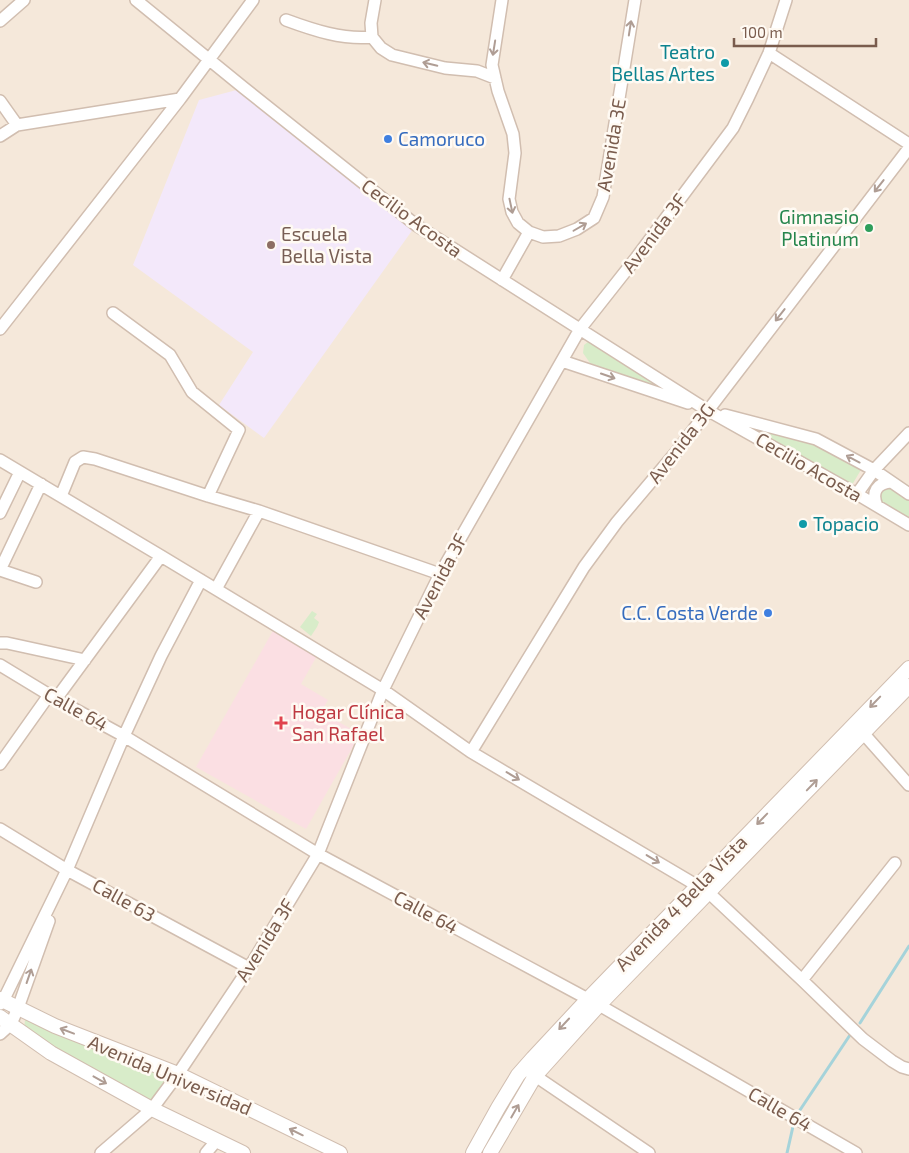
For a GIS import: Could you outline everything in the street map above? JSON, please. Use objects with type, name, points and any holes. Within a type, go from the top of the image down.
[{"type":"street","points":[[0,21],[24,0]]},
{"type":"street","name":"Cecilio Acosta","points":[[136,0],[416,225],[708,410],[909,525]]},
{"type":"street","points":[[0,329],[180,99],[253,0]]},
{"type":"street","points":[[375,0],[371,23],[372,37],[381,48],[392,55],[445,68],[477,71],[495,78]]},
{"type":"street","points":[[502,0],[492,65],[498,91],[514,134],[515,153],[510,199],[512,212],[518,223],[529,232],[502,280]]},
{"type":"street","name":"Avenida 3E","points":[[529,232],[543,237],[559,236],[577,230],[594,218],[602,197],[635,0]]},
{"type":"street","name":"Avenida 3F","points":[[101,1153],[152,1109],[178,1074],[249,968],[318,854],[382,690],[440,574],[580,330],[733,128],[769,52],[786,0]]},
{"type":"street","points":[[286,20],[340,36],[372,37]]},
{"type":"street","points":[[769,52],[909,146]]},
{"type":"street","points":[[0,136],[17,125],[180,99]]},
{"type":"street","points":[[0,101],[17,125]]},
{"type":"street","name":"Avenida 3G","points":[[471,752],[584,567],[617,522],[708,410],[909,146]]},
{"type":"street","points":[[113,313],[170,355],[192,392],[239,430],[208,496]]},
{"type":"street","points":[[562,361],[708,410]]},
{"type":"street","name":"Cecilio Acosta","points":[[708,410],[816,439],[874,470],[909,494]]},
{"type":"street","points":[[857,494],[874,470],[909,434]]},
{"type":"street","points":[[62,496],[75,462],[83,457],[95,459],[259,511],[440,574]]},
{"type":"street","points":[[0,460],[382,690],[471,752],[703,889],[863,1039],[892,1062],[907,1065]]},
{"type":"street","points":[[0,513],[20,472]]},
{"type":"street","points":[[877,506],[874,494],[878,486],[883,482],[891,482]]},
{"type":"street","points":[[36,582],[0,570],[41,484]]},
{"type":"street","points":[[216,589],[259,511]]},
{"type":"street","points":[[0,764],[52,697],[85,660],[161,556]]},
{"type":"street","points":[[0,1034],[5,1020],[18,1008],[67,870],[124,736],[161,656],[201,580]]},
{"type":"street","points":[[0,643],[85,660]]},
{"type":"street","name":"Calle 64","points":[[0,665],[52,697],[124,736],[318,854],[593,1002],[856,1153]]},
{"type":"street","name":"Avenida 4 Bella Vista","points":[[473,1153],[498,1108],[530,1072],[593,1002],[703,889],[909,668]]},
{"type":"street","name":"Avenida 4 Bella Vista","points":[[703,889],[909,686]]},
{"type":"street","points":[[863,733],[909,785]]},
{"type":"street","name":"Calle 63","points":[[0,829],[67,870],[249,968]]},
{"type":"street","points":[[802,980],[895,863]]},
{"type":"street","points":[[1,1001],[67,870]]},
{"type":"street","name":"Avenida Universidad","points":[[1,1001],[55,1026],[178,1074],[340,1153]]},
{"type":"street","name":"Avenida Universidad","points":[[5,1020],[51,1052],[152,1109],[243,1153]]},
{"type":"street","points":[[530,1072],[649,1153]]},
{"type":"street","name":"Avenida 4 Bella Vista","points":[[490,1153],[530,1072]]},
{"type":"street","points":[[206,1153],[216,1140]]},
{"type":"shaded area","points":[[0,0],[909,0],[909,1153],[0,1153]]},
{"type":"shaded area","name":"Escuela Bella Vista","points":[[244,88],[416,225],[264,438],[219,405],[253,352],[133,265],[199,100]]},
{"type":"shaded area","name":"Hogar Clínica San Rafael","points":[[274,629],[318,654],[301,684],[328,700],[321,712],[360,734],[306,829],[196,767]]},
{"type":"green space","points":[[588,342],[595,343],[675,393],[590,363],[583,353],[584,345]]},
{"type":"green space","points":[[747,425],[815,443],[862,468],[852,485]]},
{"type":"green space","points":[[891,485],[909,499],[909,520],[881,504],[878,494]]},
{"type":"green space","points":[[312,611],[317,614],[314,618],[319,622],[311,636],[300,627]]},
{"type":"green space","points":[[25,1020],[178,1074],[152,1109],[24,1030]]},
{"type":"waterway","points":[[860,1023],[909,946]]},
{"type":"waterway","points":[[800,1110],[850,1035]]},
{"type":"waterway","points":[[787,1153],[794,1122]]},
{"type":"place","name":"Teatro Bellas Artes","points":[[725,63]]},
{"type":"place","name":"Camoruco","points":[[388,139]]},
{"type":"place","name":"Gimnasio Platinum","points":[[869,228]]},
{"type":"place","name":"Escuela Bella Vista","points":[[271,245]]},
{"type":"place","name":"Topacio","points":[[803,524]]},
{"type":"place","name":"C.C. Costa Verde","points":[[768,613]]},
{"type":"place","name":"Hogar Clínica San Rafael","points":[[281,723]]}]
